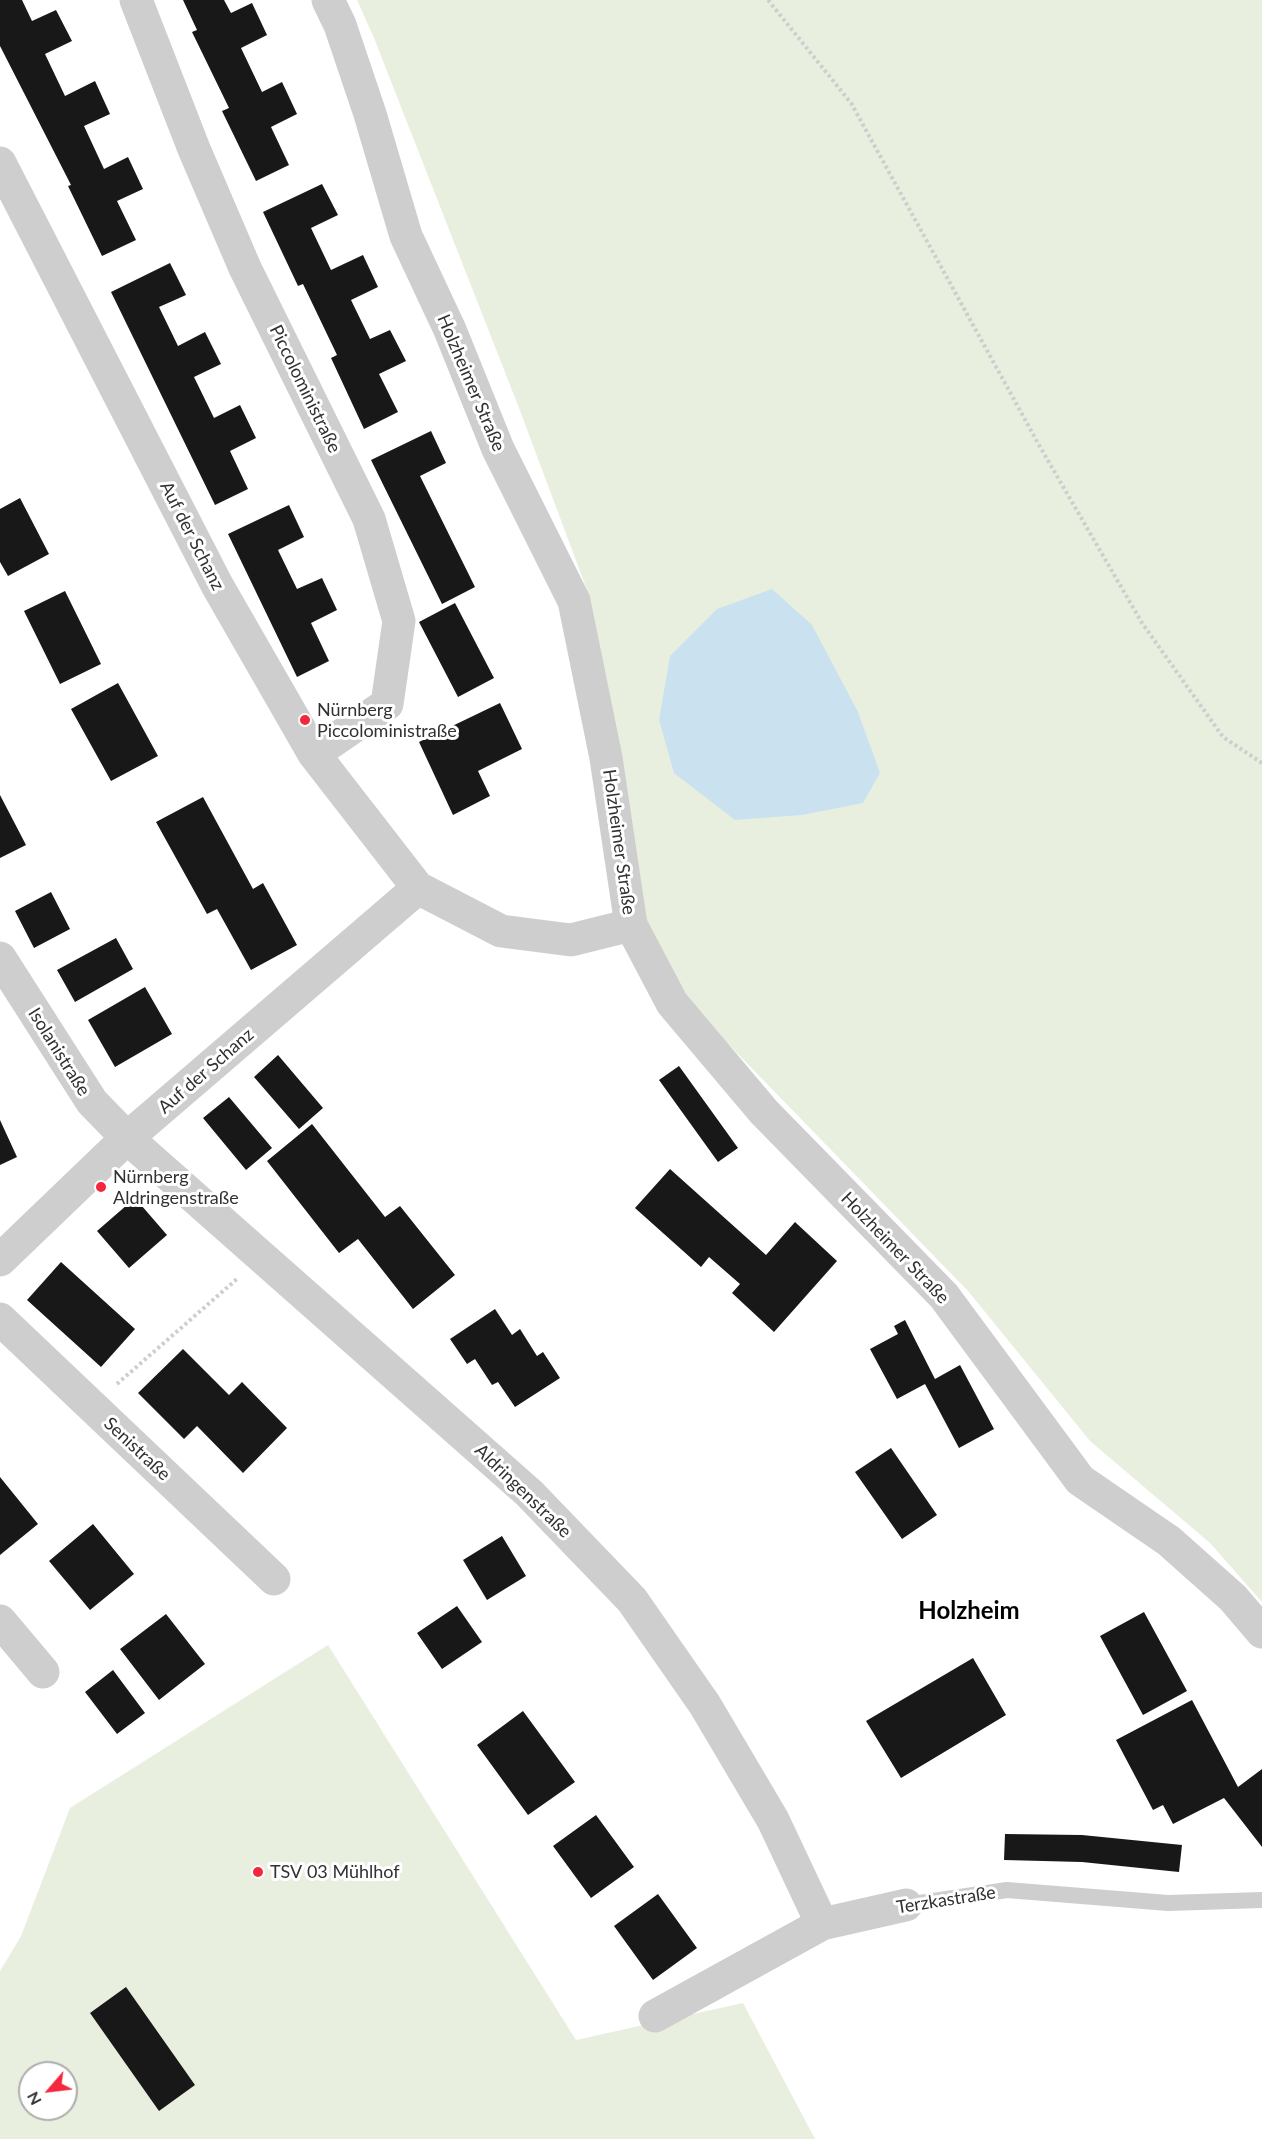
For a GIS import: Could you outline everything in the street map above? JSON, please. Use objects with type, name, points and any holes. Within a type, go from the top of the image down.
[{"type":"street","name":"Piccoloministraße","points":[[136,0],[194,149],[245,268],[369,519],[399,621],[387,704],[314,754]]},
{"type":"street","name":"Holzheimer Straße","points":[[328,0],[340,25],[370,114],[406,236],[450,330],[498,449],[574,601],[606,758],[631,925],[672,1003],[764,1112],[944,1296],[1080,1480],[1168,1541],[1233,1598],[1262,1632]]},
{"type":"street","name":"Auf der Schanz","points":[[0,163],[217,585],[314,754],[418,888],[501,931],[571,940],[631,925]]},
{"type":"street","name":"Auf der Schanz","points":[[0,1260],[127,1138],[418,888]]},
{"type":"street","name":"Isolanistraße","points":[[0,958],[92,1102],[127,1138]]},
{"type":"street","name":"Aldringenstraße","points":[[127,1138],[529,1493],[632,1600],[705,1705],[773,1820],[822,1924]]},
{"type":"street","name":"Senistraße","points":[[0,1319],[274,1579]]},
{"type":"street","points":[[0,1621],[43,1672]]},
{"type":"street","name":"Terzkastraße","points":[[655,2016],[822,1924],[906,1905]]},
{"type":"lane","name":"Terzkastraße","points":[[906,1905],[1007,1890],[1167,1903],[1262,1900]]},
{"type":"path","points":[[768,0],[850,103],[1039,445],[1142,623],[1223,737],[1262,763]]},
{"type":"path","points":[[92,1407],[263,1256]]},
{"type":"green space","points":[[357,0],[1262,0],[1262,1602],[1210,1543],[1090,1441],[968,1291],[639,952],[587,590],[519,408]]},
{"type":"green space","name":"TSV 03 Mühlhof","points":[[328,1645],[576,2040],[743,2003],[815,2139],[0,2139],[0,1971],[21,1936],[70,1808]]},
{"type":"water","points":[[772,589],[812,625],[858,712],[880,773],[863,803],[802,815],[735,820],[674,773],[659,720],[670,656],[717,609]]},
{"type":"building","points":[[0,0],[22,0],[32,21],[56,10],[72,41],[45,54],[65,96],[95,81],[110,114],[84,126],[104,169],[128,157],[143,189],[117,201],[136,240],[102,256],[68,186],[71,185],[0,46]]},
{"type":"building","points":[[183,0],[224,0],[231,13],[252,3],[267,35],[241,48],[262,92],[282,82],[297,114],[271,127],[289,165],[256,181],[222,111],[229,108],[192,32],[197,30]]},
{"type":"building","points":[[322,184],[338,215],[311,228],[331,270],[363,255],[378,287],[351,300],[370,339],[390,330],[406,361],[379,374],[398,412],[364,429],[331,358],[337,355],[303,284],[298,286],[263,212]]},
{"type":"building","points":[[170,263],[186,295],[159,307],[178,346],[205,332],[221,364],[194,377],[214,418],[240,405],[256,438],[230,451],[248,489],[215,505],[111,292]]},
{"type":"building","points":[[431,431],[446,463],[420,476],[475,587],[442,604],[371,460]]},
{"type":"building","points":[[20,498],[49,554],[8,576],[0,562],[0,509]]},
{"type":"building","points":[[289,505],[304,537],[278,550],[297,589],[322,578],[337,610],[311,623],[329,661],[297,677],[228,534]]},
{"type":"building","points":[[65,591],[101,664],[60,684],[24,611]]},
{"type":"building","points":[[455,603],[494,678],[458,697],[419,622]]},
{"type":"building","points":[[118,683],[158,756],[111,781],[71,709]]},
{"type":"building","points":[[500,703],[522,749],[478,771],[490,796],[453,815],[419,742]]},
{"type":"building","points":[[0,795],[26,845],[0,858]]},
{"type":"building","points":[[203,797],[253,889],[263,883],[297,945],[251,970],[217,909],[207,914],[156,822]]},
{"type":"building","points":[[51,892],[70,929],[34,948],[15,911]]},
{"type":"building","points":[[116,938],[133,969],[75,1002],[57,970]]},
{"type":"building","points":[[145,987],[172,1034],[115,1067],[88,1020]]},
{"type":"building","points":[[278,1055],[323,1108],[299,1129],[254,1077]]},
{"type":"building","points":[[679,1066],[738,1148],[718,1162],[659,1080]]},
{"type":"building","points":[[229,1097],[272,1148],[246,1170],[203,1118]]},
{"type":"building","points":[[0,1120],[17,1157],[0,1165]]},
{"type":"building","points":[[312,1124],[385,1217],[400,1206],[455,1275],[413,1309],[358,1239],[339,1253],[267,1161]]},
{"type":"building","points":[[670,1169],[766,1255],[795,1222],[837,1261],[774,1332],[732,1293],[740,1284],[709,1257],[701,1267],[635,1208]]},
{"type":"building","points":[[135,1198],[167,1235],[129,1268],[97,1231]]},
{"type":"building","points":[[61,1262],[135,1329],[101,1367],[27,1300]]},
{"type":"building","points":[[495,1309],[512,1335],[520,1329],[537,1356],[543,1352],[560,1378],[515,1407],[498,1382],[492,1385],[475,1359],[467,1364],[450,1339]]},
{"type":"building","points":[[905,1320],[935,1379],[960,1365],[994,1429],[959,1448],[925,1384],[897,1399],[870,1349],[898,1334],[894,1326]]},
{"type":"building","points":[[183,1349],[229,1395],[242,1382],[287,1428],[243,1473],[197,1426],[184,1439],[138,1393]]},
{"type":"building","points":[[891,1448],[937,1515],[902,1539],[855,1472]]},
{"type":"building","points":[[0,1477],[38,1524],[0,1555]]},
{"type":"building","points":[[93,1524],[134,1574],[90,1610],[49,1561]]},
{"type":"building","points":[[502,1536],[526,1576],[487,1600],[463,1560]]},
{"type":"building","points":[[457,1606],[482,1642],[442,1669],[417,1633]]},
{"type":"building","points":[[1144,1612],[1187,1691],[1143,1715],[1100,1636]]},
{"type":"building","points":[[166,1614],[205,1664],[159,1700],[120,1649]]},
{"type":"building","points":[[973,1658],[1006,1715],[901,1778],[866,1721]]},
{"type":"building","points":[[113,1670],[145,1713],[117,1734],[85,1692]]},
{"type":"building","points":[[1192,1700],[1238,1787],[1262,1769],[1262,1847],[1224,1798],[1173,1824],[1163,1805],[1153,1810],[1116,1740]]},
{"type":"building","points":[[523,1711],[575,1782],[528,1815],[477,1745]]},
{"type":"building","points":[[596,1815],[634,1867],[591,1898],[553,1846]]},
{"type":"building","points":[[1005,1834],[1082,1835],[1182,1845],[1179,1872],[1082,1862],[1004,1860]]},
{"type":"building","points":[[658,1894],[697,1948],[653,1980],[614,1926]]},
{"type":"building","points":[[126,1987],[195,2085],[159,2111],[90,2013]]},
{"type":"place","name":"Nürnberg Piccoloministraße","points":[[305,720]]},
{"type":"place","name":"Nürnberg Aldringenstraße","points":[[101,1187]]},
{"type":"place","name":"TSV 03 Mühlhof","points":[[258,1872]]},
{"type":"district","name":"Holzheim","points":[[969,1611]]}]
